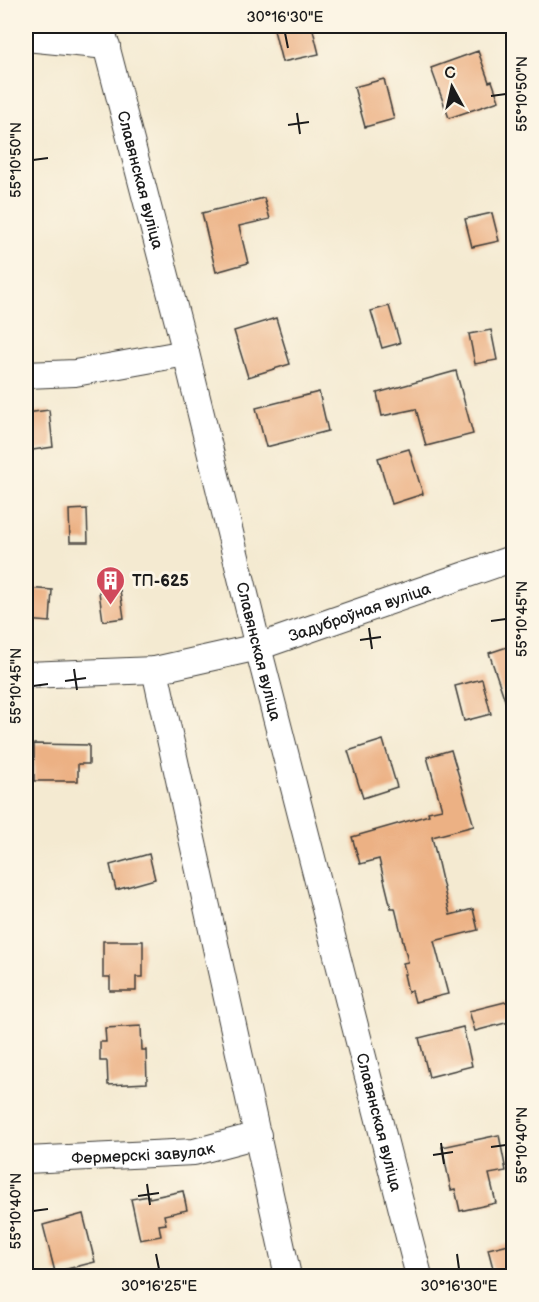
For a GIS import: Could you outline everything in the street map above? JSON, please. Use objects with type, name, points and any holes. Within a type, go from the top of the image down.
[{"type":"street","points":[[26,38],[104,36]]},
{"type":"street","name":"Славянская вуліца","points":[[104,36],[419,1276]]},
{"type":"street","points":[[26,375],[75,373],[186,352]]},
{"type":"street","name":"Задуброўная вуліца","points":[[26,675],[155,670],[258,647],[513,558]]},
{"type":"street","points":[[155,670],[288,1276]]},
{"type":"street","name":"Фермерскі завулак","points":[[26,1160],[194,1152],[258,1136]]},
{"type":"building","points":[[273,26],[312,26],[319,54],[282,62]]},
{"type":"building","points":[[478,51],[489,82],[492,81],[499,101],[449,118],[431,68]]},
{"type":"building","points":[[384,79],[394,119],[365,127],[354,87]]},
{"type":"building","points":[[264,198],[270,219],[239,226],[248,263],[216,272],[202,213]]},
{"type":"building","points":[[492,213],[499,241],[472,247],[465,219]]},
{"type":"building","points":[[389,306],[400,343],[382,348],[371,311]]},
{"type":"building","points":[[276,318],[290,364],[248,377],[234,331]]},
{"type":"building","points":[[491,330],[497,360],[475,364],[469,334]]},
{"type":"building","points":[[456,371],[473,434],[426,446],[416,409],[382,416],[377,393]]},
{"type":"building","points":[[319,392],[328,431],[266,447],[256,408]]},
{"type":"building","points":[[49,410],[53,447],[26,451],[26,413]]},
{"type":"building","points":[[409,449],[423,494],[392,504],[378,458]]},
{"type":"building","points":[[87,509],[88,542],[70,542],[69,510]]},
{"type":"building","points":[[26,588],[52,590],[50,622],[26,620]]},
{"type":"building","name":"ТП-625","points":[[120,590],[124,618],[103,621],[99,592]]},
{"type":"building","points":[[513,645],[513,715],[510,715],[489,653]]},
{"type":"building","points":[[482,679],[491,714],[464,721],[455,686]]},
{"type":"building","points":[[383,740],[397,787],[363,798],[348,751]]},
{"type":"building","points":[[34,744],[89,745],[89,764],[78,764],[78,781],[34,781]]},
{"type":"building","points":[[451,750],[474,826],[432,837],[450,915],[473,909],[478,930],[434,941],[448,994],[415,1002],[412,991],[408,992],[403,963],[408,962],[395,908],[391,908],[379,859],[360,864],[352,837],[429,815],[428,812],[442,809],[427,757]]},
{"type":"building","points":[[149,854],[155,879],[116,890],[110,865]]},
{"type":"building","points":[[103,941],[143,941],[143,977],[136,977],[136,991],[110,991],[110,977],[103,977]]},
{"type":"building","points":[[513,1000],[513,1021],[475,1031],[469,1011]]},
{"type":"building","points":[[141,1026],[142,1050],[146,1050],[147,1083],[108,1085],[107,1061],[100,1061],[100,1042],[106,1042],[105,1028]]},
{"type":"building","points":[[463,1027],[472,1066],[429,1077],[419,1038]]},
{"type":"building","points":[[499,1135],[506,1171],[489,1174],[496,1203],[460,1211],[455,1189],[451,1190],[442,1147]]},
{"type":"building","points":[[183,1191],[187,1210],[164,1215],[166,1224],[159,1225],[161,1236],[140,1240],[131,1199]]},
{"type":"building","points":[[83,1214],[95,1262],[55,1272],[43,1225]]},
{"type":"building","points":[[513,1243],[513,1276],[495,1276],[488,1249]]},
{"type":"place","name":"ТП-625","points":[[111,606]]}]
